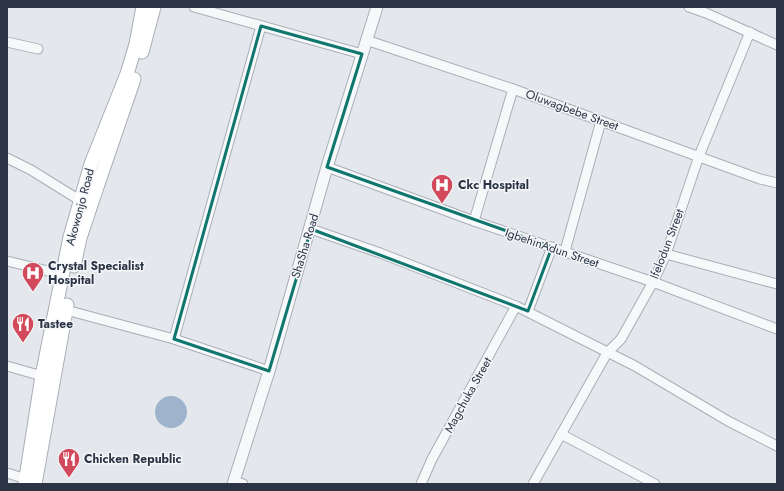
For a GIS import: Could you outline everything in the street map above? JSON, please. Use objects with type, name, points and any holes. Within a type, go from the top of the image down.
[{"type":"main road","name":"Akowonjo Road","points":[[29,482],[66,310],[80,238],[86,194],[94,157],[127,74],[136,44],[143,7]]},
{"type":"main road","name":"Akowonjo Road","points":[[33,467],[42,376],[64,275],[70,238],[86,194],[133,84],[154,7]]},
{"type":"street","points":[[194,7],[362,54]]},
{"type":"street","name":"ShaSha Road","points":[[237,483],[328,167],[376,7]]},
{"type":"street","points":[[689,7],[750,32],[777,46]]},
{"type":"street","points":[[174,339],[261,26]]},
{"type":"street","name":"Ifelodun Street","points":[[533,484],[607,354],[621,339],[653,282],[666,254],[699,156],[750,32]]},
{"type":"street","name":"Oluwagbebe Street","points":[[366,40],[513,89],[777,183]]},
{"type":"street","points":[[7,42],[38,49]]},
{"type":"street","points":[[474,221],[513,89]]},
{"type":"street","points":[[565,251],[601,121]]},
{"type":"street","points":[[7,158],[86,194]]},
{"type":"street","name":"IgbehinAdun Street","points":[[328,167],[474,221],[653,282],[777,329]]},
{"type":"street","points":[[310,229],[380,253],[516,306],[570,332],[607,354],[635,366],[728,421],[777,446]]},
{"type":"street","points":[[528,312],[552,247]]},
{"type":"street","points":[[666,254],[777,284]]},
{"type":"street","points":[[7,261],[64,275]]},
{"type":"street","name":"Magchuka Street","points":[[421,484],[432,460],[516,306]]},
{"type":"street","points":[[66,310],[174,339],[269,371]]},
{"type":"street","points":[[7,366],[42,376]]},
{"type":"street","points":[[561,434],[655,484]]},
{"type":"street","points":[[7,473],[29,482]]},
{"type":"highlighted area","points":[[261,26],[362,54],[327,167],[552,247],[528,311],[311,229],[269,371],[174,339]]},
{"type":"water","points":[[168,396],[174,396],[184,403],[187,412],[186,418],[180,425],[174,428],[168,428],[158,421],[155,415],[155,409],[162,399]]},
{"type":"place","name":"Ckc Hospital","points":[[442,204]]},
{"type":"place","name":"Crystal Specialist Hospital","points":[[33,292]]},
{"type":"place","name":"Tastee","points":[[23,344]]},
{"type":"place","name":"Chicken Republic","points":[[69,478]]}]
